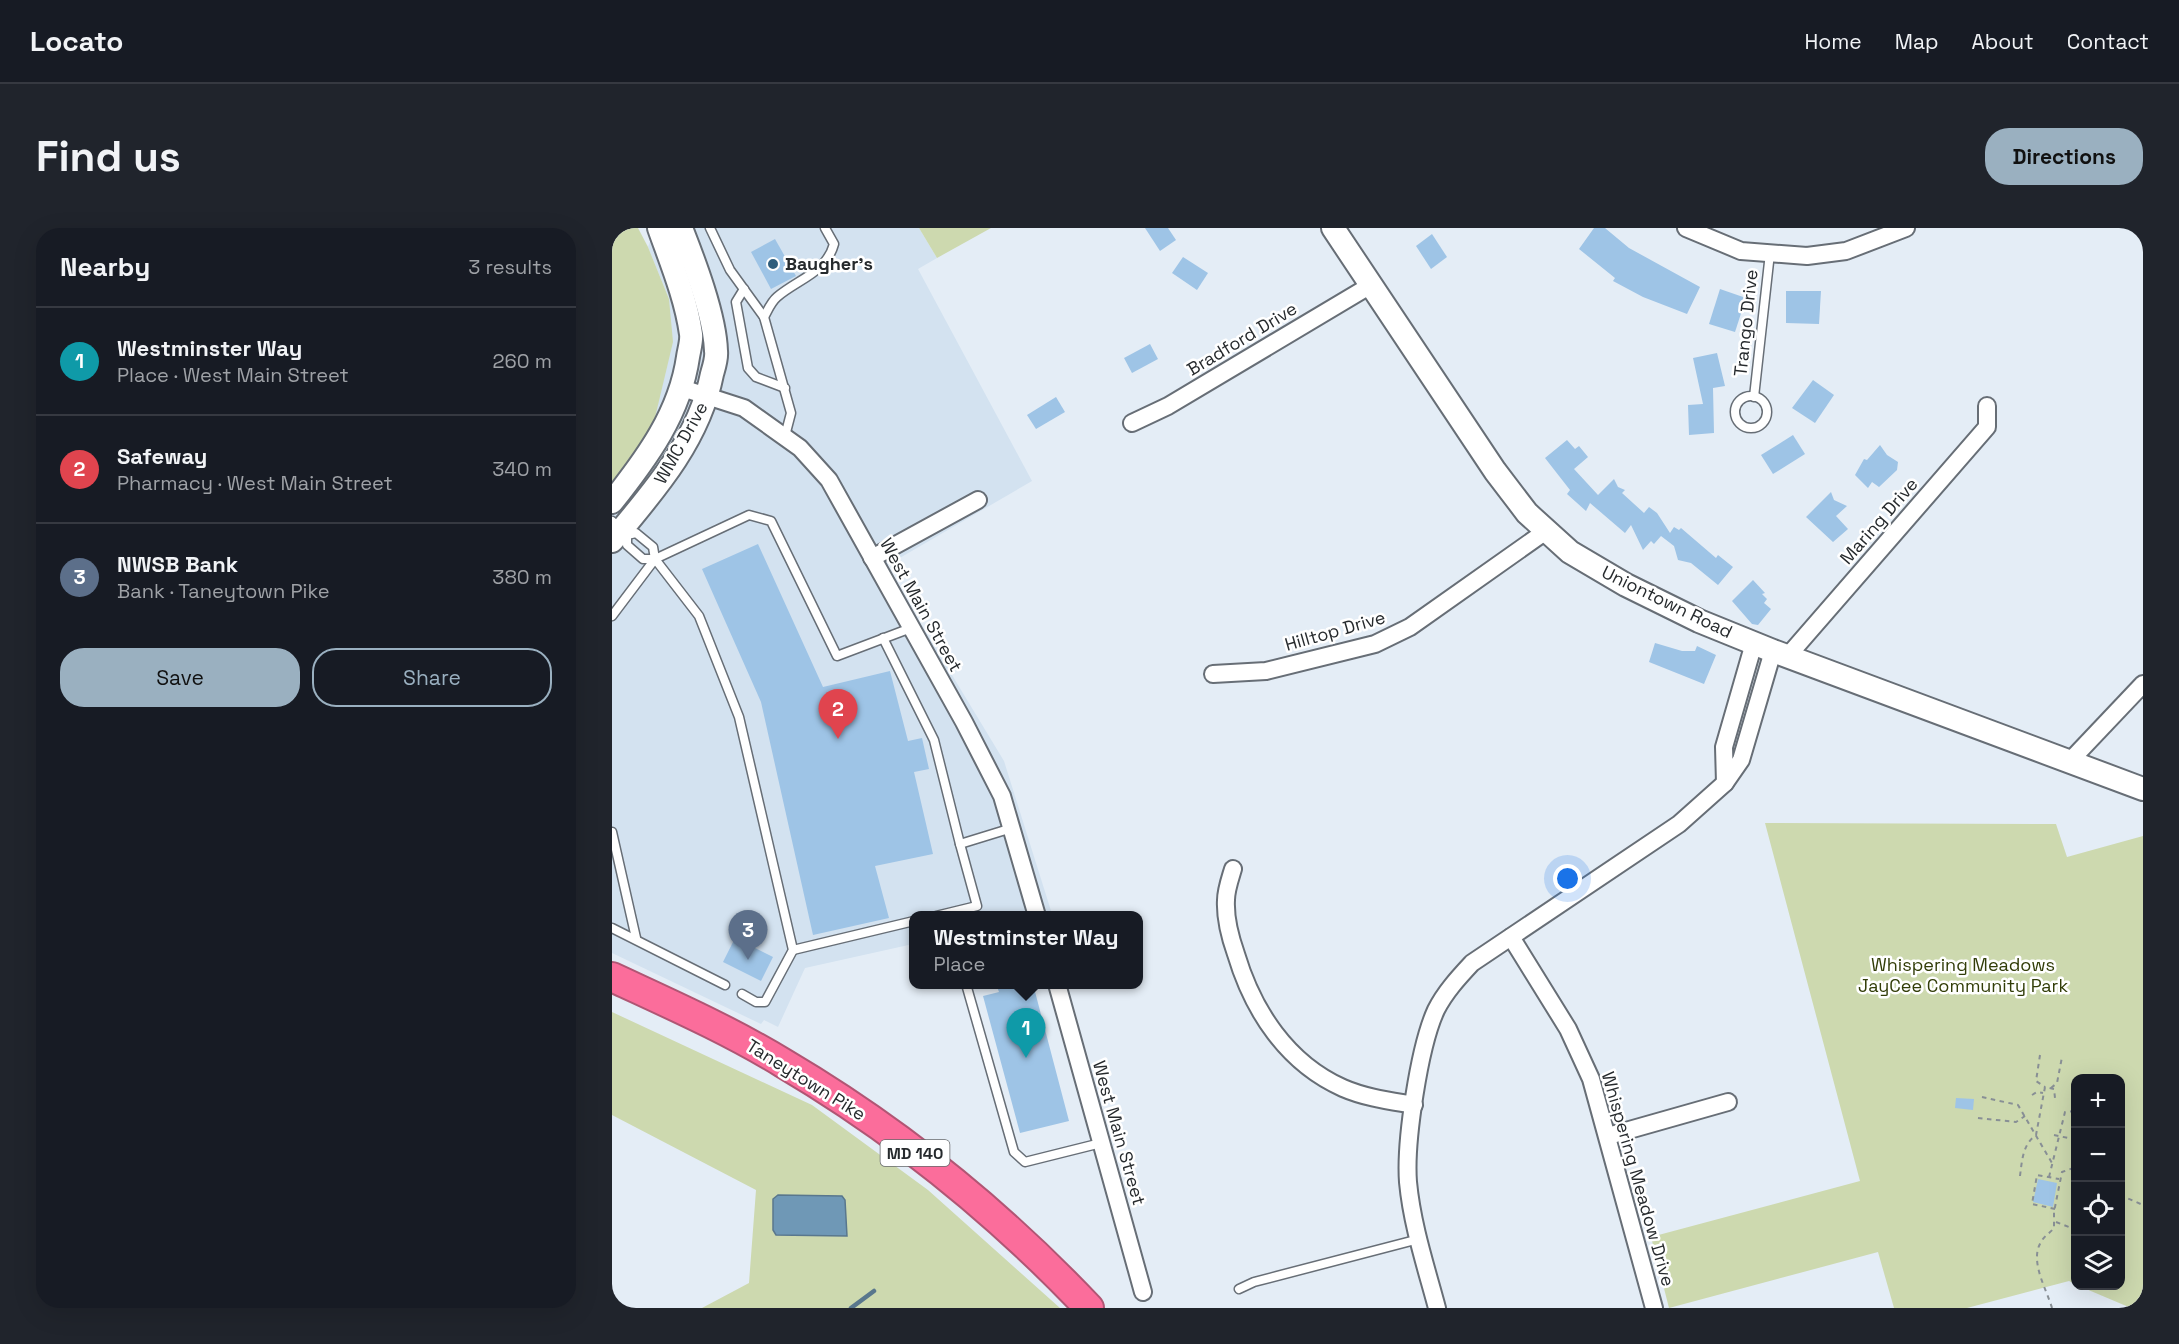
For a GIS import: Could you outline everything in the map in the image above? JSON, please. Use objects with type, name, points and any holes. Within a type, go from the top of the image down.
[{"type":"highway","name":"Taneytown Pike","points":[[612,977],[719,1028],[782,1062],[835,1095],[945,1177],[1020,1241],[1089,1308]]},
{"type":"main road","name":"WMC Drive","points":[[612,502],[657,443],[682,388],[691,336],[683,298],[659,228]]},
{"type":"main road","name":"WMC Drive","points":[[618,532],[662,483],[686,442],[708,396],[717,352],[696,267],[681,228]]},
{"type":"main road","name":"Uniontown Road","points":[[1333,228],[1495,471],[1527,513],[1570,552],[1626,585],[1699,621],[2143,789]]},
{"type":"street","points":[[1686,228],[1741,251],[1807,256],[1846,250],[1886,231],[1906,228]]},
{"type":"street","name":"Bradford Drive","points":[[1132,423],[1168,406],[1371,285]]},
{"type":"street","name":"West Main Street","points":[[682,388],[744,408],[785,436],[813,460],[829,480],[1002,796],[1036,911]]},
{"type":"street","name":"Maring Drive","points":[[1771,650],[1987,428],[1987,406]]},
{"type":"street","points":[[872,558],[978,500]]},
{"type":"street","name":"Hilltop Drive","points":[[1213,674],[1266,671],[1375,644],[1410,627],[1546,531]]},
{"type":"street","points":[[1437,1308],[1419,1239],[1408,1180],[1414,1105],[1422,1056],[1436,1010],[1448,991],[1472,963],[1679,824],[1725,783],[1724,747],[1771,650]]},
{"type":"street","points":[[2071,760],[2143,684]]},
{"type":"street","points":[[1233,869],[1226,899],[1231,938],[1246,987],[1269,1027],[1296,1056],[1327,1079],[1364,1095],[1414,1105]]},
{"type":"street","name":"Whispering Meadow Drive","points":[[1511,937],[1568,1029],[1591,1079],[1654,1308]]},
{"type":"street","name":"West Main Street","points":[[1058,989],[1143,1292]]},
{"type":"street","points":[[1608,1136],[1728,1102]]},
{"type":"lane","points":[[710,228],[730,270],[764,317],[791,413],[785,436]]},
{"type":"lane","points":[[764,317],[775,298],[813,274],[831,254],[834,244],[825,228]]},
{"type":"lane","name":"Trango Drive","points":[[1754,397],[1770,252]]},
{"type":"lane","points":[[744,289],[736,302],[748,368],[756,376],[785,388]]},
{"type":"lane","points":[[618,532],[627,545],[643,559],[655,559],[749,515],[771,521],[837,656],[911,628]]},
{"type":"lane","points":[[618,532],[636,533],[653,547],[655,559],[699,616],[739,717],[793,950],[765,1002],[756,1002],[742,994]]},
{"type":"lane","points":[[612,616],[655,559]]},
{"type":"lane","points":[[883,638],[934,740],[977,906],[954,911]]},
{"type":"lane","points":[[960,844],[1012,828]]},
{"type":"lane","points":[[612,832],[636,938]]},
{"type":"lane","points":[[793,950],[909,922]]},
{"type":"lane","points":[[612,927],[725,985]]},
{"type":"lane","points":[[967,989],[1014,1152],[1025,1162],[1101,1143]]},
{"type":"lane","points":[[1239,1289],[1254,1282],[1419,1239]]},
{"type":"path","points":[[2040,1055],[2036,1081],[2044,1087],[2054,1089],[2055,1098]]},
{"type":"path","points":[[2050,1088],[2057,1083],[2062,1058]]},
{"type":"path","points":[[2020,1176],[2028,1140],[2036,1135],[2044,1087]]},
{"type":"path","points":[[2032,1095],[2037,1092],[2043,1093]]},
{"type":"path","points":[[1982,1097],[2018,1105],[2052,1163]]},
{"type":"path","points":[[2018,1105],[2022,1101]]},
{"type":"path","points":[[2062,1108],[2065,1112],[2071,1113]]},
{"type":"path","points":[[2049,1177],[2065,1112]]},
{"type":"path","points":[[1978,1118],[2016,1122],[2025,1116]]},
{"type":"path","points":[[2016,1122],[2018,1126]]},
{"type":"path","points":[[2024,1135],[2028,1140]]},
{"type":"path","points":[[2054,1136],[2068,1138]]},
{"type":"path","points":[[2052,1308],[2037,1254],[2039,1245],[2055,1228],[2055,1209],[2060,1179],[2065,1170],[2071,1168]]},
{"type":"path","points":[[2055,1209],[2032,1204],[2037,1175],[2060,1179]]},
{"type":"path","points":[[2125,1197],[2143,1205]]},
{"type":"path","points":[[2056,1222],[2069,1227]]},
{"type":"shaded area","points":[[655,228],[919,228],[937,258],[918,269],[1032,481],[886,566],[1004,761],[1051,911],[909,911],[909,945],[805,968],[778,1027],[764,1020],[761,1024],[612,953],[612,482],[653,426],[669,299],[648,247]]},
{"type":"green space","points":[[612,228],[638,228],[669,299],[673,342],[653,426],[612,482]]},
{"type":"green space","points":[[919,228],[991,228],[937,258]]},
{"type":"green space","name":"Whispering Meadows JayCee Community Park","points":[[1765,823],[2056,824],[2067,857],[2143,836],[2143,1295],[2137,1308],[2131,1308],[2088,1290],[2125,1290],[2125,1074],[2071,1074],[2071,1282],[1967,1308],[1894,1308],[1878,1252],[1669,1308],[1651,1237],[1860,1181]]},
{"type":"green space","points":[[612,1012],[812,1105],[928,1190],[1060,1308],[702,1308],[749,1283],[756,1190],[612,1115]]},
{"type":"water","points":[[778,1195],[842,1196],[845,1200],[847,1236],[776,1235],[773,1230],[773,1199]]},
{"type":"building","points":[[1145,228],[1168,228],[1176,240],[1160,251]]},
{"type":"building","points":[[1594,228],[1605,228],[1629,248],[1700,287],[1687,314],[1643,297],[1613,281],[1615,278],[1579,249]]},
{"type":"building","points":[[1432,234],[1447,257],[1431,269],[1416,246]]},
{"type":"building","name":"Baugher's","points":[[775,239],[796,276],[771,289],[751,252]]},
{"type":"building","points":[[1183,257],[1208,273],[1197,290],[1172,273]]},
{"type":"building","points":[[1720,289],[1746,298],[1735,332],[1709,324]]},
{"type":"building","points":[[1786,291],[1821,291],[1819,324],[1786,323]]},
{"type":"building","points":[[1150,344],[1158,359],[1132,373],[1124,358]]},
{"type":"building","points":[[1717,353],[1725,386],[1713,388],[1714,433],[1689,435],[1688,405],[1703,404],[1693,358]]},
{"type":"building","points":[[1813,380],[1834,395],[1815,423],[1792,408]]},
{"type":"building","points":[[1056,397],[1065,412],[1036,429],[1027,415]]},
{"type":"building","points":[[1793,435],[1805,454],[1773,474],[1761,455]]},
{"type":"building","points":[[1567,440],[1575,449],[1579,446],[1588,457],[1574,469],[1598,495],[1614,479],[1618,487],[1625,490],[1622,493],[1644,513],[1649,507],[1657,513],[1670,533],[1674,527],[1679,530],[1681,528],[1716,558],[1718,555],[1733,567],[1718,585],[1691,563],[1678,560],[1674,546],[1661,536],[1654,544],[1651,541],[1643,550],[1631,525],[1625,533],[1590,503],[1586,511],[1567,494],[1570,490],[1545,458]]},
{"type":"building","points":[[1880,445],[1887,455],[1898,462],[1897,470],[1879,487],[1872,482],[1868,488],[1855,475],[1864,459],[1867,460]]},
{"type":"building","points":[[1831,492],[1834,500],[1847,506],[1836,516],[1848,529],[1833,542],[1806,517]]},
{"type":"building","points":[[758,544],[823,687],[890,671],[908,741],[922,738],[929,769],[914,772],[933,854],[875,866],[889,918],[813,935],[761,702],[702,569]]},
{"type":"building","points":[[1753,580],[1765,593],[1762,594],[1767,599],[1764,603],[1771,609],[1758,625],[1752,624],[1732,601]]},
{"type":"building","points":[[1655,643],[1682,651],[1695,651],[1697,646],[1716,655],[1704,684],[1649,662]]},
{"type":"building","points":[[735,938],[773,957],[761,981],[723,962]]},
{"type":"building","points":[[998,989],[1034,989],[1069,1121],[1020,1133],[983,996],[999,992]]},
{"type":"building","points":[[1956,1098],[1974,1099],[1973,1110],[1955,1108]]},
{"type":"building","points":[[2038,1179],[2057,1183],[2053,1207],[2033,1202]]},
{"type":"waterway","points":[[851,1308],[874,1291]]},
{"type":"place","name":"Baugher's","points":[[773,264]]},
{"type":"place","name":"Safeway","points":[[838,739]]},
{"type":"place","name":"NWSB Bank","points":[[748,960]]},
{"type":"place","name":"Westminster Way","points":[[1026,1058]]}]
